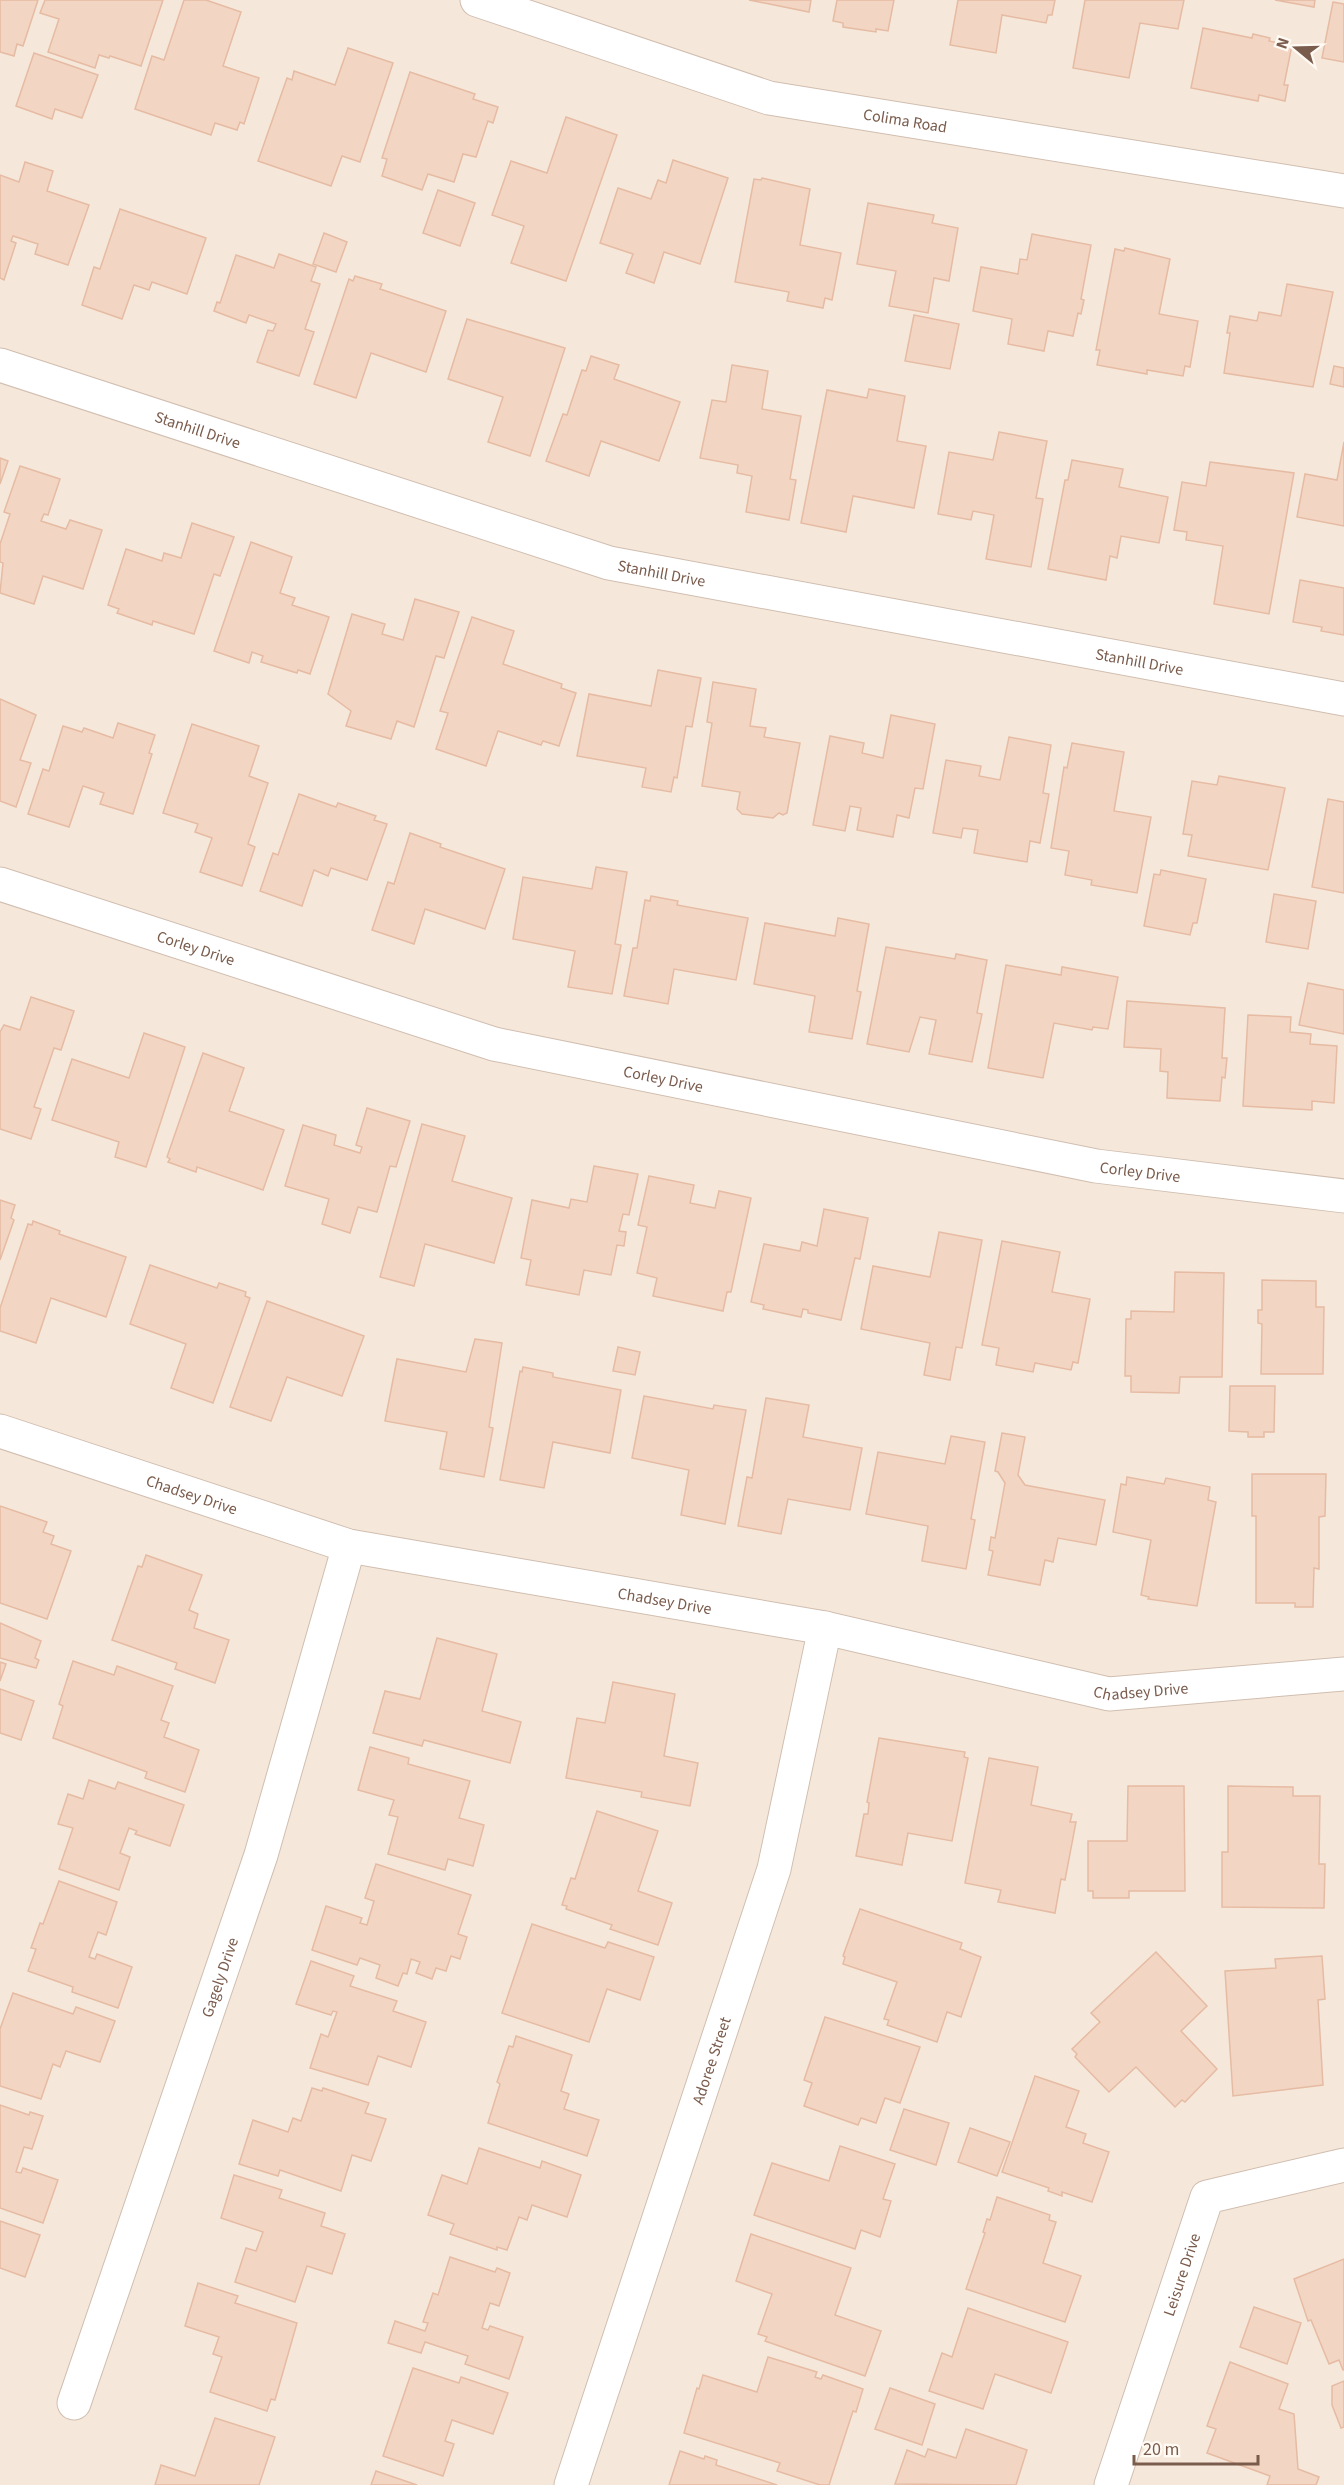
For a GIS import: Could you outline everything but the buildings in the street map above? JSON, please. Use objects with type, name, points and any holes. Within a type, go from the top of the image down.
[{"type":"street","name":"Colima Road","points":[[477,0],[769,98],[1344,191]]},
{"type":"street","name":"Stanhill Drive","points":[[0,365],[609,563],[1344,699]]},
{"type":"street","name":"Corley Drive","points":[[0,885],[494,1044],[1096,1166],[1344,1196]]},
{"type":"street","name":"Chadsey Drive","points":[[0,1431],[349,1546],[825,1628],[1109,1694],[1344,1674]]},
{"type":"street","name":"Gagely Drive","points":[[74,2403],[261,1855],[349,1546]]},
{"type":"street","name":"Adoree Street","points":[[571,2485],[774,1869],[825,1628]]},
{"type":"street","name":"Leisure Drive","points":[[1111,2485],[1207,2197],[1344,2165]]},
{"type":"shaded area","points":[[0,0],[1344,0],[1344,2485],[0,2485]]}]
